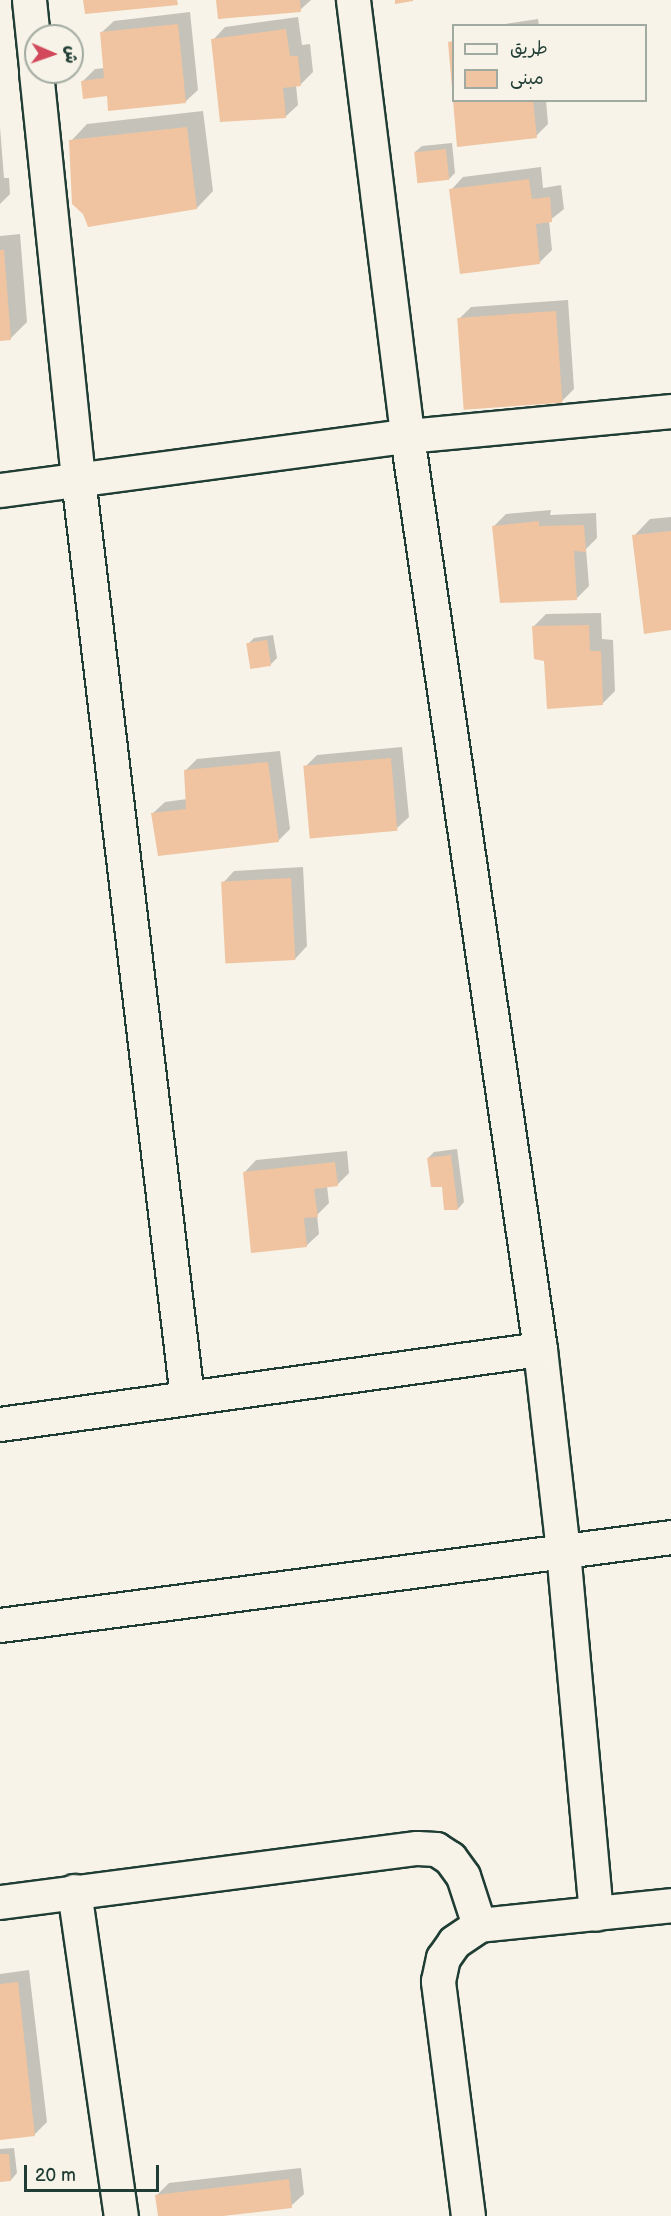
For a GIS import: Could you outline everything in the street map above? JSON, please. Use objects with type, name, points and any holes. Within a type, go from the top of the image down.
[{"type":"street","points":[[29,0],[31,24]]},
{"type":"street","points":[[353,0],[407,436],[540,1349],[563,1551],[596,1913]]},
{"type":"street","points":[[37,84],[78,478],[187,1397]]},
{"type":"street","points":[[0,490],[407,436],[671,411]]},
{"type":"street","points":[[0,1424],[540,1349]]},
{"type":"street","points":[[0,1625],[671,1537]]},
{"type":"street","points":[[0,1902],[375,1851],[417,1848],[436,1849],[450,1858],[463,1876],[479,1925]]},
{"type":"street","points":[[74,1891],[121,2216]]},
{"type":"street","points":[[468,2216],[438,1981],[442,1958],[453,1942],[479,1925],[671,1905]]},
{"type":"building","points":[[83,0],[177,0],[178,5],[85,14]]},
{"type":"building","points":[[216,0],[300,0],[301,12],[218,19]]},
{"type":"building","points":[[395,0],[413,0],[413,1],[395,4]]},
{"type":"building","points":[[178,24],[186,103],[108,111],[107,96],[83,99],[81,84],[84,84],[84,81],[104,78],[100,32]]},
{"type":"building","points":[[286,29],[290,56],[298,56],[301,86],[283,88],[286,118],[220,122],[211,39]]},
{"type":"building","points":[[452,41],[452,88],[448,42]]},
{"type":"building","points":[[453,102],[533,102],[537,138],[457,147]]},
{"type":"building","points":[[187,127],[197,209],[88,227],[83,214],[72,204],[69,140]]},
{"type":"building","points":[[446,149],[449,180],[417,183],[414,152]]},
{"type":"building","points":[[529,179],[532,199],[550,197],[552,222],[536,224],[540,264],[460,274],[449,189]]},
{"type":"building","points":[[0,250],[4,250],[11,340],[0,341]]},
{"type":"building","points":[[556,311],[562,403],[464,410],[457,318]]},
{"type":"building","points":[[539,521],[539,526],[584,525],[586,552],[574,551],[577,600],[500,603],[492,526]]},
{"type":"building","points":[[671,531],[671,630],[644,634],[632,535]]},
{"type":"building","points":[[589,625],[590,651],[601,651],[603,705],[547,709],[544,661],[534,659],[532,626]]},
{"type":"building","points":[[267,640],[271,666],[250,669],[246,643]]},
{"type":"building","points":[[391,758],[397,831],[310,838],[303,766]]},
{"type":"building","points":[[268,762],[279,842],[158,856],[151,813],[186,809],[184,770]]},
{"type":"building","points":[[291,878],[295,960],[225,964],[221,882]]},
{"type":"building","points":[[451,1155],[458,1210],[444,1210],[442,1187],[431,1187],[427,1158]]},
{"type":"building","points":[[335,1162],[338,1186],[314,1189],[318,1217],[304,1218],[307,1247],[251,1253],[243,1172]]},
{"type":"building","points":[[18,1982],[35,2136],[0,2140],[0,1984]]},
{"type":"building","points":[[0,2154],[9,2154],[11,2181],[0,2182]]},
{"type":"building","points":[[289,2179],[292,2208],[223,2216],[158,2216],[155,2195]]}]
